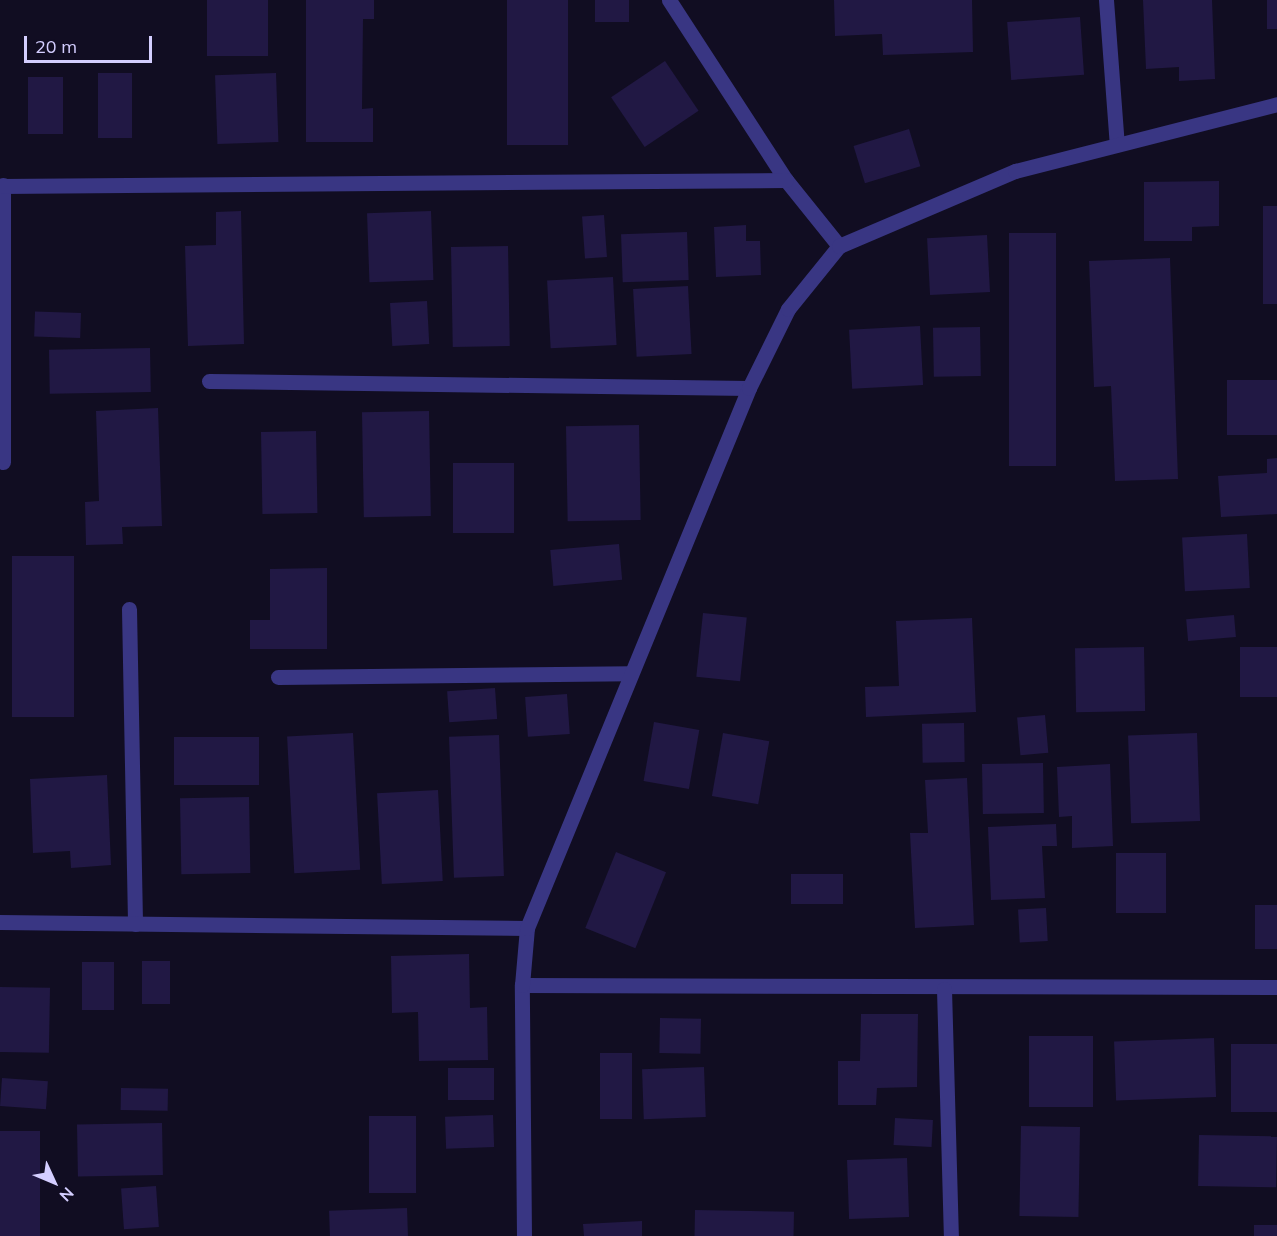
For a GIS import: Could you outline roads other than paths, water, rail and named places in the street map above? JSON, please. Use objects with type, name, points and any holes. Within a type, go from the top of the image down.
[{"type":"street","points":[[669,0],[786,180],[839,246]]},
{"type":"street","points":[[1106,0],[1117,145]]},
{"type":"street","points":[[524,1236],[522,985],[526,928],[749,388],[788,309],[839,246],[1015,171],[1277,104]]},
{"type":"street","points":[[3,462],[1,185],[786,180]]},
{"type":"street","points":[[209,381],[749,388]]},
{"type":"street","points":[[129,609],[135,924]]},
{"type":"street","points":[[278,677],[631,673]]},
{"type":"street","points":[[0,921],[526,928]]},
{"type":"street","points":[[522,985],[944,989],[1277,987]]},
{"type":"street","points":[[944,989],[951,1236]]}]
